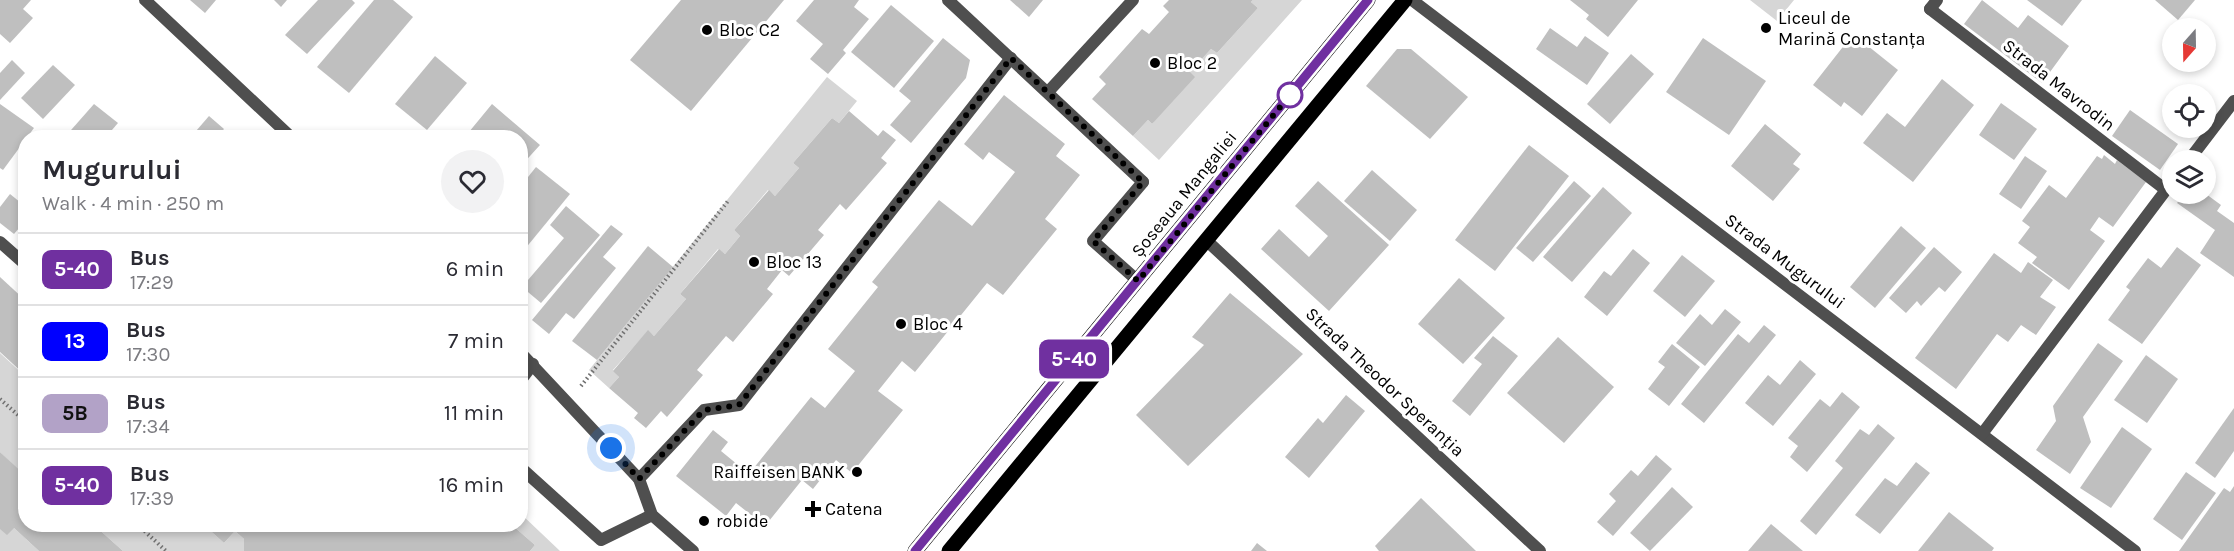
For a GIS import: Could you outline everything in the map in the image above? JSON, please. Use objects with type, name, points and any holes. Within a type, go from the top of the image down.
[{"type":"main road","name":"Șoseaua Mangaliei","points":[[915,551],[1368,0]]},
{"type":"main road","points":[[949,551],[1405,0]]},
{"type":"street","points":[[146,0],[284,130]]},
{"type":"street","points":[[948,0],[1143,182],[1093,241],[1138,281]]},
{"type":"street","points":[[1048,92],[1133,0]]},
{"type":"street","name":"Strada Mugurului","points":[[1412,0],[2135,551]]},
{"type":"street","name":"Strada Mavrodin","points":[[1933,4],[2162,181]]},
{"type":"street","points":[[639,479],[704,410],[739,405],[1011,58]]},
{"type":"street","points":[[2197,150],[2234,101]]},
{"type":"street","points":[[1982,434],[2162,195]]},
{"type":"street","name":"Strada Theodor Speranția","points":[[1206,240],[1540,551]]},
{"type":"street","points":[[0,242],[18,258]]},
{"type":"street","points":[[528,359],[639,479],[652,515],[693,551]]},
{"type":"street","points":[[528,371],[533,364]]},
{"type":"street","points":[[528,475],[600,545],[652,515]]},
{"type":"path","points":[[568,402],[728,201]]},
{"type":"path","points":[[0,399],[18,415]]},
{"type":"path","points":[[146,532],[166,551]]},
{"type":"shaded area","points":[[1253,0],[1302,0],[1159,160],[1133,136],[1148,120],[1152,124],[1190,72],[1211,49],[1217,53],[1258,8],[1251,2]]},
{"type":"shaded area","points":[[1750,0],[1794,0],[1777,21]]},
{"type":"shaded area","points":[[827,77],[857,101],[839,123],[832,118],[793,163],[799,168],[775,196],[768,190],[734,230],[740,236],[725,254],[718,249],[680,294],[686,299],[654,336],[648,331],[613,370],[619,377],[609,388],[589,370]]},
{"type":"shaded area","points":[[0,353],[18,370],[18,469],[0,452]]},
{"type":"shaded area","points":[[528,521],[560,551],[530,551],[535,545],[520,532],[528,532]]},
{"type":"shaded area","points":[[14,528],[39,551],[0,551],[0,529]]},
{"type":"shaded area","points":[[102,532],[212,532],[224,543],[236,532],[244,539],[244,551],[123,551]]},
{"type":"building","points":[[0,0],[31,0],[23,9],[33,18],[10,43],[0,34]]},
{"type":"building","points":[[190,0],[216,0],[205,13]]},
{"type":"building","points":[[274,0],[287,0],[281,7]]},
{"type":"building","points":[[318,0],[352,0],[355,3],[307,54],[285,35]]},
{"type":"building","points":[[374,0],[393,0],[413,17],[349,93],[317,67]]},
{"type":"building","name":"Bloc C2","points":[[681,0],[784,0],[691,111],[630,60]]},
{"type":"building","points":[[814,0],[859,0],[854,7],[869,19],[843,50],[846,53],[828,74],[810,59],[823,44],[796,21]]},
{"type":"building","points":[[1010,0],[1043,0],[1029,17]]},
{"type":"building","name":"Bloc 2","points":[[1169,0],[1253,0],[1251,2],[1258,8],[1217,53],[1211,49],[1190,72],[1195,77],[1152,124],[1148,120],[1133,136],[1092,99],[1106,84],[1099,77],[1142,29],[1149,34],[1169,12],[1163,6]]},
{"type":"building","points":[[1570,0],[1638,0],[1608,37],[1586,19],[1589,15]]},
{"type":"building","points":[[1982,0],[2018,28],[2028,15],[2069,46],[2042,83],[1964,24]]},
{"type":"building","points":[[2027,0],[2082,0],[2062,26]]},
{"type":"building","points":[[2155,0],[2195,0],[2180,18],[2176,18]]},
{"type":"building","points":[[891,5],[934,41],[894,88],[851,52]]},
{"type":"building","points":[[1550,28],[1577,47],[1585,36],[1609,53],[1587,85],[1536,49]]},
{"type":"building","points":[[1853,34],[1898,70],[1862,116],[1844,102],[1841,107],[1813,85]]},
{"type":"building","points":[[943,38],[970,60],[966,78],[911,143],[890,125],[911,101],[899,91]]},
{"type":"building","points":[[1703,38],[1766,81],[1729,135],[1666,92]]},
{"type":"building","points":[[1397,49],[1411,49],[1468,97],[1430,139],[1366,86]]},
{"type":"building","points":[[1631,54],[1654,74],[1610,124],[1587,104]]},
{"type":"building","points":[[435,56],[467,83],[427,130],[395,104]]},
{"type":"building","points":[[12,60],[25,73],[0,100],[0,73]]},
{"type":"building","points":[[53,65],[75,85],[43,119],[21,98]]},
{"type":"building","points":[[1942,79],[1974,105],[1913,182],[1863,143],[1887,113],[1905,127]]},
{"type":"building","name":"Bloc 4","points":[[1004,95],[1065,144],[1056,156],[1080,175],[1045,219],[1057,229],[1003,295],[987,283],[915,372],[902,361],[878,391],[903,410],[852,473],[836,460],[813,489],[802,480],[765,526],[736,503],[726,516],[676,476],[713,430],[728,442],[721,451],[749,474],[811,397],[825,408],[855,371],[828,349],[878,287],[872,282],[939,200],[972,226],[1015,172],[989,152],[983,160],[964,144]]},
{"type":"building","points":[[2001,103],[2037,129],[2014,160],[1979,135]]},
{"type":"building","points":[[0,104],[34,128],[33,130],[18,130],[18,150],[3,170],[0,168]]},
{"type":"building","points":[[94,104],[118,123],[112,130],[71,130]]},
{"type":"building","points":[[492,104],[522,130],[471,130]]},
{"type":"building","points":[[2130,110],[2162,133],[2162,138],[2170,138],[2178,144],[2174,150],[2162,150],[2160,170],[2112,136]]},
{"type":"building","name":"Bloc 13","points":[[849,111],[878,136],[883,130],[896,140],[881,158],[887,163],[846,210],[840,204],[818,230],[824,235],[789,276],[782,270],[767,289],[773,294],[733,342],[726,336],[697,370],[703,375],[667,417],[661,411],[646,428],[634,418],[638,413],[609,388],[619,377],[613,371],[648,330],[654,336],[686,299],[680,294],[719,249],[725,254],[740,236],[734,230],[769,190],[775,196],[799,168],[793,163],[832,118],[839,123]]},
{"type":"building","points":[[209,116],[224,129],[223,130],[197,130]]},
{"type":"building","points":[[1765,124],[1801,154],[1793,164],[1800,169],[1773,201],[1731,166]]},
{"type":"building","points":[[528,135],[540,145],[528,158]]},
{"type":"building","points":[[1529,145],[1569,176],[1495,271],[1455,240]]},
{"type":"building","points":[[2104,155],[2115,164],[2117,160],[2146,182],[2113,227],[2099,217],[2090,230],[2105,241],[2069,290],[2032,263],[2037,257],[2018,243],[2030,227],[2022,221],[2049,185],[2066,198],[2097,156],[2102,159]]},
{"type":"building","points":[[2025,156],[2047,171],[2021,209],[1999,194]]},
{"type":"building","points":[[536,167],[570,194],[528,245],[528,177]]},
{"type":"building","points":[[1372,170],[1417,210],[1390,241],[1344,201]]},
{"type":"building","points":[[1318,181],[1389,245],[1329,311],[1261,249],[1279,229],[1309,257],[1328,236],[1295,206]]},
{"type":"building","points":[[1574,181],[1591,196],[1533,262],[1516,248]]},
{"type":"building","points":[[1603,187],[1632,213],[1572,282],[1543,257]]},
{"type":"building","points":[[10,194],[18,200],[18,229],[14,234],[0,223],[0,207]]},
{"type":"building","points":[[2216,201],[2221,205],[2217,211],[2234,223],[2234,277],[2200,253],[2215,230],[2178,204],[2216,204]]},
{"type":"building","points":[[566,206],[600,235],[541,303],[528,292],[528,280],[564,238],[550,225]]},
{"type":"building","points":[[611,225],[623,234],[603,257],[616,268],[574,319],[566,313],[549,334],[532,320]]},
{"type":"building","points":[[1901,226],[1926,248],[1875,308],[1850,287]]},
{"type":"building","points":[[648,246],[673,267],[597,360],[572,341]]},
{"type":"building","points":[[1934,247],[1962,272],[1945,292],[1939,287],[1921,306],[1917,301],[1906,313],[1889,298]]},
{"type":"building","points":[[2177,247],[2201,265],[2142,344],[2108,320],[2130,290],[2126,287],[2148,258],[2161,268]]},
{"type":"building","points":[[1633,249],[1650,263],[1607,316],[1584,297],[1604,271],[1611,276]]},
{"type":"building","points":[[1994,253],[2021,273],[2028,262],[2053,280],[2040,297],[2056,307],[2036,335],[2021,325],[2008,342],[1997,334],[1956,389],[1915,358]]},
{"type":"building","points":[[1682,255],[1715,281],[1685,317],[1653,291]]},
{"type":"building","points":[[0,277],[18,294],[18,369],[0,352]]},
{"type":"building","points":[[1459,278],[1505,318],[1463,364],[1418,324]]},
{"type":"building","points":[[1230,293],[1303,354],[1188,466],[1136,415],[1204,345],[1192,337]]},
{"type":"building","points":[[1725,309],[1741,322],[1705,366],[1676,343],[1700,314],[1712,325]]},
{"type":"building","points":[[1764,325],[1776,335],[1704,423],[1681,404],[1738,334],[1749,343]]},
{"type":"building","points":[[1493,336],[1518,356],[1470,416],[1452,401],[1482,364],[1474,358]]},
{"type":"building","points":[[1558,337],[1614,387],[1564,443],[1507,393]]},
{"type":"building","points":[[2098,343],[2123,361],[2083,417],[2091,442],[2070,474],[2036,450],[2056,421],[2053,406]]},
{"type":"building","points":[[1672,344],[1700,367],[1669,406],[1648,389],[1665,367],[1658,362]]},
{"type":"building","points":[[2146,355],[2178,379],[2147,423],[2114,400]]},
{"type":"building","points":[[1800,360],[1816,374],[1773,426],[1745,403],[1768,375],[1780,385]]},
{"type":"building","points":[[1842,392],[1860,407],[1807,472],[1790,457],[1798,446],[1788,438],[1820,399],[1830,407]]},
{"type":"building","points":[[1346,395],[1365,411],[1309,478],[1285,457],[1318,418],[1323,423]]},
{"type":"building","points":[[2234,408],[2234,451],[2215,478],[2195,463]]},
{"type":"building","points":[[1878,424],[1895,438],[1816,535],[1800,521],[1843,468],[1835,461],[1860,429],[1869,435]]},
{"type":"building","points":[[2122,427],[2152,449],[2111,508],[2080,488]]},
{"type":"building","points":[[0,452],[18,469],[18,532],[14,528],[7,535],[0,529]]},
{"type":"building","points":[[1656,455],[1672,469],[1613,536],[1597,522],[1616,501],[1609,494],[1631,470],[1638,476]]},
{"type":"building","points":[[1916,462],[1930,473],[1880,534],[1855,515],[1885,478],[1897,486]]},
{"type":"building","points":[[2186,472],[2216,493],[2182,540],[2153,519]]},
{"type":"building","points":[[2234,486],[2234,551],[2179,551],[2224,488],[2230,492]]},
{"type":"building","points":[[1672,487],[1693,507],[1650,551],[1630,533]]},
{"type":"building","points":[[1421,498],[1476,551],[1379,551],[1375,546]]},
{"type":"building","points":[[1949,512],[1994,548],[1992,551],[1918,551]]},
{"type":"building","points":[[1771,524],[1803,551],[1748,551]]},
{"type":"building","points":[[18,532],[102,532],[123,551],[39,551]]},
{"type":"building","points":[[212,532],[234,532],[224,543]]},
{"type":"building","points":[[236,532],[520,532],[535,545],[530,551],[244,551],[244,539]]},
{"type":"building","points":[[1257,543],[1267,551],[1251,551]]},
{"type":"bus line","name":"5-40","points":[[915,551],[1368,0]]},
{"type":"place","name":"Liceul de Marină Constanța","points":[[1766,28]]},
{"type":"place","name":"Bloc C2","points":[[707,30]]},
{"type":"place","name":"Bloc 2","points":[[1155,63]]},
{"type":"place","name":"Bloc 13","points":[[754,262]]},
{"type":"place","name":"Bloc 4","points":[[901,324]]},
{"type":"place","name":"Raiffeisen BANK","points":[[857,472]]},
{"type":"place","name":"Catena","points":[[813,509]]},
{"type":"place","name":"robide","points":[[704,521]]},
{"type":"route","points":[[611,448],[639,479],[704,410],[739,405],[1011,58],[1143,182],[1093,241],[1138,281],[1294,90],[1290,95]]}]
